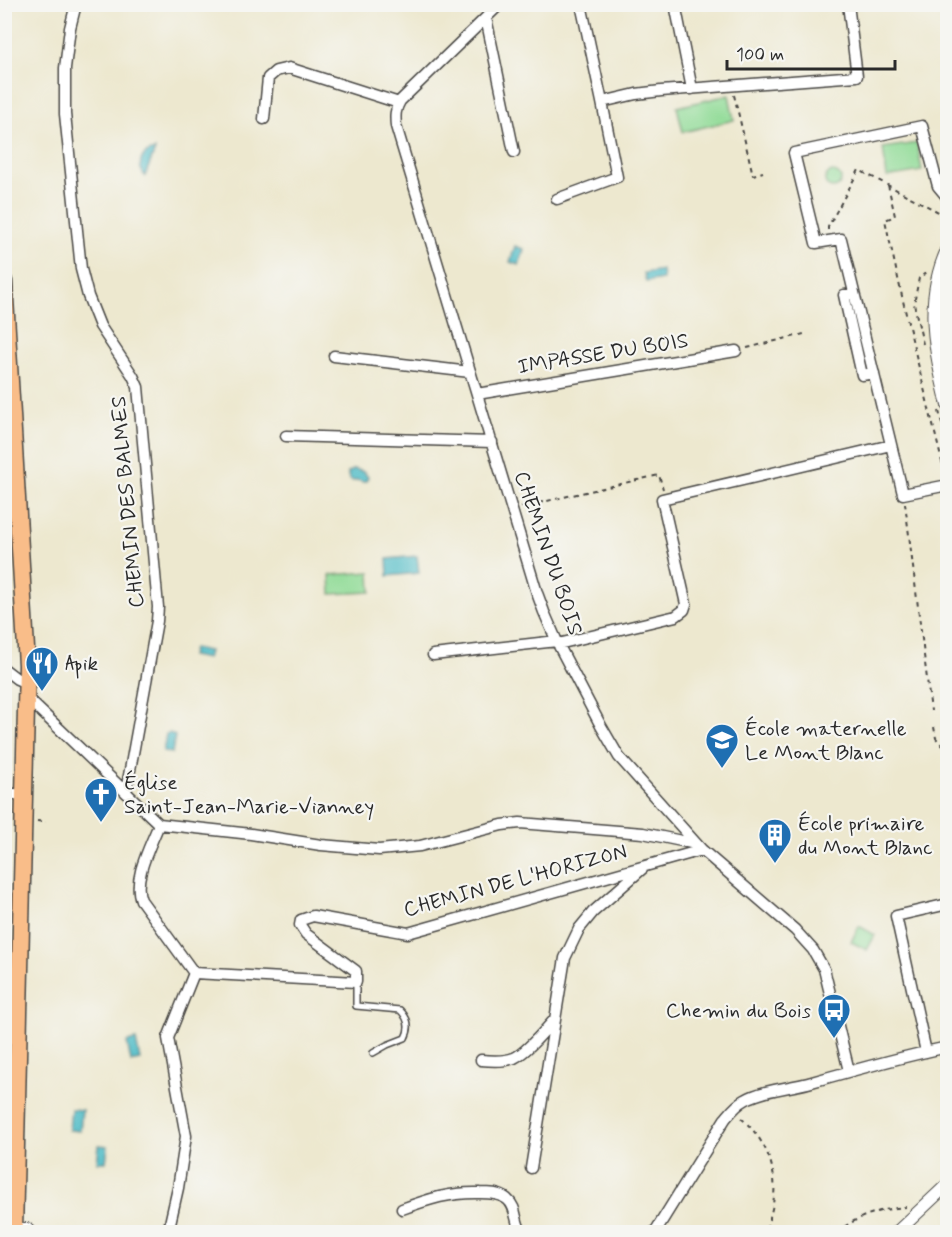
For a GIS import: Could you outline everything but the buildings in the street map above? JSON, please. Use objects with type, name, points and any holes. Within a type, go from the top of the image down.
[{"type":"main road","points":[[4,281],[27,665],[10,1167],[19,1231]]},
{"type":"street","name":"CHEMIN DES BALMES","points":[[76,4],[70,28],[65,68],[65,114],[81,269],[88,296],[100,326],[138,387],[158,607],[126,792]]},
{"type":"street","points":[[264,119],[268,78],[276,71],[289,68],[399,104],[500,4]]},
{"type":"street","points":[[557,199],[618,177],[581,4]]},
{"type":"street","points":[[675,4],[692,89]]},
{"type":"street","points":[[602,102],[636,94],[857,76],[848,4]]},
{"type":"street","points":[[486,18],[514,152]]},
{"type":"street","name":"CHEMIN DU BOIS","points":[[399,104],[395,111],[396,126],[537,592],[558,643],[620,757],[699,847],[795,930],[820,960],[835,1009],[849,1071]]},
{"type":"street","points":[[948,198],[938,186],[921,126],[794,153],[816,243],[836,240],[854,293],[903,494],[948,484]]},
{"type":"street","points":[[948,248],[940,265],[933,305],[936,354],[948,405]]},
{"type":"street","points":[[948,285],[943,313],[943,329],[948,360]]},
{"type":"street","name":"IMPASSE DU BOIS","points":[[477,394],[736,351]]},
{"type":"street","points":[[334,356],[470,372]]},
{"type":"street","points":[[286,436],[492,442]]},
{"type":"street","points":[[433,655],[558,643],[676,616],[684,610],[686,604],[662,499],[891,445]]},
{"type":"street","points":[[4,669],[17,679],[159,824],[251,834],[321,845],[379,850],[420,846],[502,825],[520,823],[643,833],[699,847]]},
{"type":"street","points":[[4,794],[24,795]]},
{"type":"street","points":[[159,824],[139,875],[139,894],[194,973]]},
{"type":"street","name":"CHEMIN DE L'HORIZON","points":[[356,982],[356,971],[306,934],[300,925],[301,920],[314,916],[408,933],[646,866],[699,847]]},
{"type":"street","points":[[531,1167],[565,958],[579,929],[593,912],[646,866]]},
{"type":"street","points":[[926,1052],[896,916],[948,904]]},
{"type":"street","points":[[194,973],[356,982]]},
{"type":"street","points":[[168,1233],[186,1136],[168,1038],[194,973]]},
{"type":"street","points":[[481,1060],[513,1058],[531,1044],[555,1019]]},
{"type":"street","points":[[655,1233],[732,1110],[746,1099],[948,1047]]},
{"type":"street","points":[[897,1233],[948,1184]]},
{"type":"street","points":[[402,1209],[430,1198],[449,1194],[462,1192],[498,1194],[513,1206],[519,1230],[522,1233]]},
{"type":"lane","points":[[356,982],[356,1006],[400,1010],[408,1021],[408,1033],[405,1038],[373,1053]]},
{"type":"path","points":[[732,86],[753,175],[763,172]]},
{"type":"path","points":[[836,240],[828,227],[859,170],[948,218]]},
{"type":"path","points":[[888,186],[895,216],[885,220],[948,484]]},
{"type":"path","points":[[736,351],[804,334]]},
{"type":"path","points":[[512,510],[659,475],[666,498]]},
{"type":"path","points":[[903,494],[931,711]]},
{"type":"path","points":[[934,727],[936,738],[948,752]]},
{"type":"path","points":[[33,821],[46,822]]},
{"type":"path","points":[[732,1110],[754,1129],[771,1164],[775,1183],[774,1199],[765,1233]]},
{"type":"path","points":[[837,1233],[847,1224],[869,1213],[888,1208],[911,1206]]},
{"type":"green space","points":[[729,95],[734,120],[683,132],[677,107]]},
{"type":"green space","points":[[917,143],[922,171],[887,177],[883,148]]},
{"type":"green space","points":[[830,172],[836,172],[841,180],[839,186],[830,188],[825,183],[825,177]]},
{"type":"green space","points":[[370,572],[371,592],[331,594],[330,575]]},
{"type":"green space","points":[[859,926],[875,935],[867,950],[851,942]]},
{"type":"water","points":[[155,150],[145,176],[141,168],[141,160],[146,153]]},
{"type":"water","points":[[515,246],[524,249],[519,265],[510,262]]},
{"type":"water","points":[[662,270],[663,279],[646,282],[644,273]]},
{"type":"water","points":[[354,469],[364,472],[368,477],[366,481],[350,480],[348,473]]},
{"type":"water","points":[[417,556],[419,573],[388,576],[387,559]]},
{"type":"water","points":[[193,648],[209,651],[207,659],[191,656]]},
{"type":"water","points":[[170,733],[175,736],[172,753],[163,752],[166,734]]},
{"type":"water","points":[[136,1040],[140,1060],[131,1062],[127,1042]]},
{"type":"water","points":[[71,1109],[82,1110],[80,1131],[69,1130]]},
{"type":"water","points":[[99,1145],[108,1146],[106,1162],[97,1162]]},
{"type":"place","name":"Apik","points":[[42,692]]},
{"type":"place","name":"École maternelle Le Mont Blanc","points":[[722,769]]},
{"type":"place","name":"Église Saint-Jean-Marie-Vianney","points":[[101,823]]},
{"type":"place","name":"École primaire du Mont Blanc","points":[[775,864]]},
{"type":"place","name":"Chemin du Bois","points":[[834,1039]]}]
